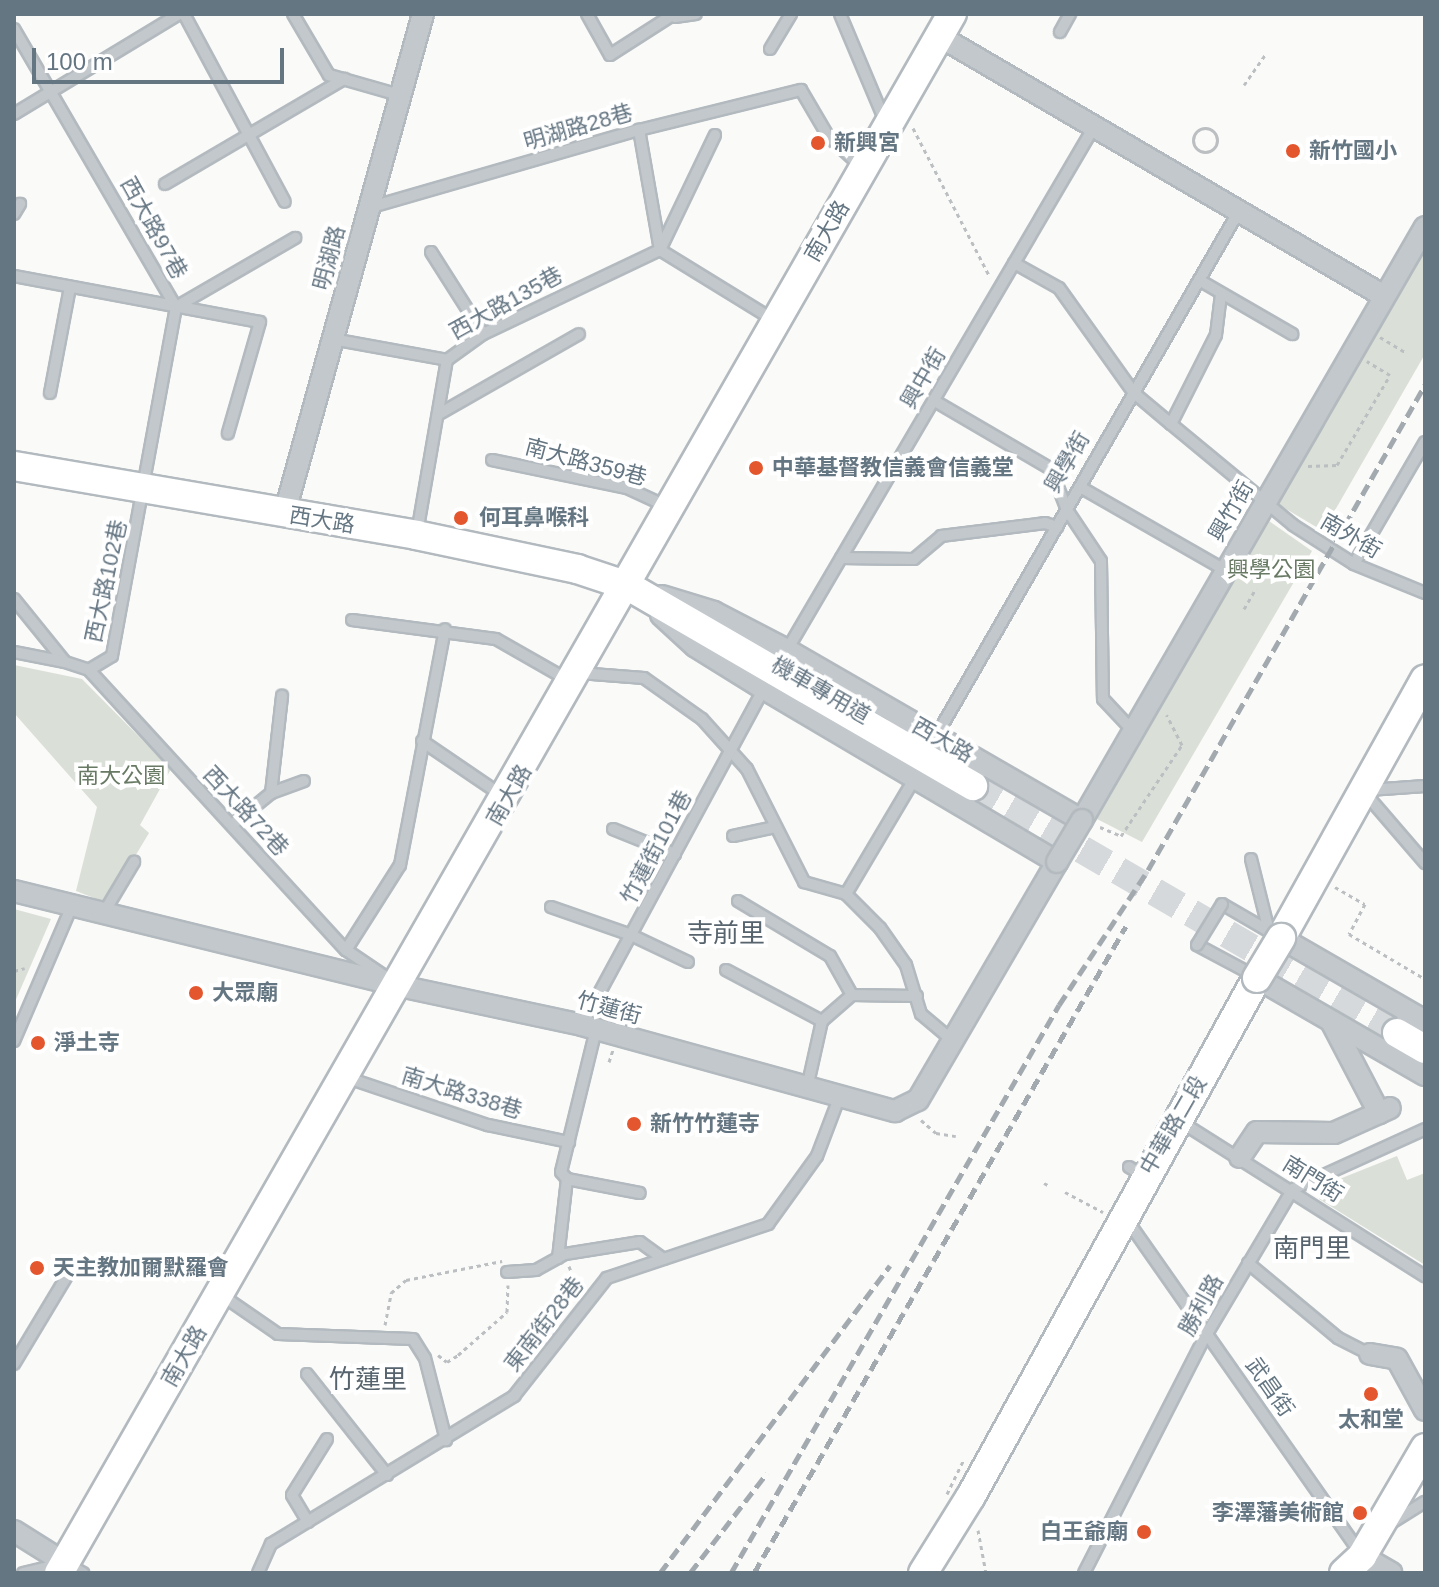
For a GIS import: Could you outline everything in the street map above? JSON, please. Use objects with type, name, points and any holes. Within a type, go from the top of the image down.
[{"type":"street","name":"明湖路","points":[[284,515],[423,14]]},
{"type":"street","name":"南大路","points":[[69,1570],[220,1294],[507,799],[628,586],[668,507],[946,25]]},
{"type":"street","points":[[946,25],[1094,127],[1384,296]]},
{"type":"street","name":"興竹街","points":[[1057,862],[1425,227]]},
{"type":"street","name":"西大路","points":[[14,466],[284,515],[416,535],[577,569],[714,612],[787,650],[1082,820]]},
{"type":"street","name":"西大路","points":[[628,586],[695,646],[1057,862]]},
{"type":"street","name":"西大路","points":[[628,586],[974,786]]},
{"type":"street","name":"中華路二段","points":[[923,1573],[971,1496],[1125,1204],[1137,1171],[1176,1119],[1257,978],[1275,935],[1316,875],[1425,679]]},
{"type":"street","name":"竹蓮街","points":[[14,891],[400,986],[589,1027],[895,1111],[918,1100],[1057,862]]},
{"type":"street","points":[[1275,935],[1425,1021]]},
{"type":"street","points":[[1257,978],[1425,1075]]},
{"type":"street","points":[[1240,1157],[1257,1132],[1334,1133],[1385,1111],[1330,1020]]},
{"type":"street","points":[[1396,1032],[1425,1049]]},
{"type":"street","points":[[1370,1354],[1397,1359],[1425,1410]]},
{"type":"street","points":[[1353,1564],[1379,1530],[1425,1448]]},
{"type":"street","points":[[14,1531],[69,1570]]},
{"type":"street","name":"武昌街","points":[[1353,1564],[1392,1573]]},
{"type":"lane","points":[[14,114],[182,14],[285,202]]},
{"type":"lane","points":[[293,14],[329,75],[399,95]]},
{"type":"lane","points":[[587,14],[610,55],[674,15],[696,14]]},
{"type":"lane","points":[[770,49],[791,14]]},
{"type":"lane","points":[[840,14],[893,116]]},
{"type":"lane","points":[[1060,32],[1070,14]]},
{"type":"lane","name":"西大路97巷","points":[[14,29],[176,307],[146,490]]},
{"type":"lane","points":[[165,184],[250,137],[344,79]]},
{"type":"lane","name":"明湖路28巷","points":[[367,209],[639,130],[801,90],[828,136],[864,168]]},
{"type":"lane","name":"興中街","points":[[787,650],[1094,127]]},
{"type":"lane","points":[[639,130],[660,250],[775,321]]},
{"type":"lane","points":[[660,250],[715,135]]},
{"type":"lane","name":"興學街","points":[[936,736],[1239,211]]},
{"type":"lane","points":[[176,307],[295,238]]},
{"type":"lane","name":"西大路135巷","points":[[416,535],[447,360],[483,334],[660,250]]},
{"type":"lane","points":[[431,252],[483,334]]},
{"type":"lane","name":"南外街","points":[[1014,263],[1059,288],[1134,393],[1263,504],[1354,564],[1425,593]]},
{"type":"lane","points":[[14,276],[260,322],[228,433]]},
{"type":"lane","points":[[1199,280],[1292,334]]},
{"type":"lane","points":[[50,393],[70,287]]},
{"type":"lane","points":[[1171,424],[1216,335],[1221,294]]},
{"type":"lane","points":[[439,414],[579,334]]},
{"type":"lane","points":[[332,339],[447,360]]},
{"type":"lane","points":[[933,400],[1051,469],[1067,510],[1101,561],[1103,699],[1133,731]]},
{"type":"lane","points":[[1354,564],[1425,442]]},
{"type":"lane","name":"南大路359巷","points":[[492,460],[627,488],[668,507]]},
{"type":"lane","points":[[1080,487],[1225,570]]},
{"type":"lane","name":"西大路102巷","points":[[89,670],[112,656],[146,490]]},
{"type":"lane","points":[[841,558],[914,559],[941,536],[1045,523],[1057,527]]},
{"type":"lane","points":[[14,599],[65,662]]},
{"type":"lane","name":"機車專用道","points":[[714,612],[732,629],[974,786]]},
{"type":"lane","points":[[352,620],[445,629],[496,639],[566,679],[579,673],[644,678],[702,719],[747,769],[804,882],[846,894],[906,965],[921,1014],[952,1040]]},
{"type":"lane","points":[[346,950],[400,865],[445,629]]},
{"type":"lane","name":"機車專用道","points":[[695,646],[715,652],[974,786]]},
{"type":"lane","name":"西大路72巷","points":[[14,652],[89,670],[346,950],[400,986]]},
{"type":"lane","name":"竹蓮街101巷","points":[[589,1027],[631,935],[764,689]]},
{"type":"lane","points":[[271,793],[282,696]]},
{"type":"lane","points":[[422,741],[507,799]]},
{"type":"lane","points":[[846,894],[915,778]]},
{"type":"lane","points":[[232,825],[271,793],[304,781]]},
{"type":"lane","points":[[1425,786],[1363,791],[1425,863]]},
{"type":"lane","points":[[733,836],[775,827]]},
{"type":"lane","points":[[613,829],[675,854]]},
{"type":"lane","points":[[1251,859],[1275,935]]},
{"type":"lane","points":[[103,914],[134,862]]},
{"type":"lane","points":[[738,901],[830,956],[852,995]]},
{"type":"lane","points":[[1257,978],[1197,945],[1222,904],[1275,935]]},
{"type":"lane","points":[[14,1041],[72,906]]},
{"type":"lane","points":[[551,907],[631,935],[688,962]]},
{"type":"lane","points":[[726,970],[822,1021]]},
{"type":"lane","points":[[807,1088],[822,1021],[852,995],[917,996]]},
{"type":"lane","points":[[589,1027],[561,1172],[567,1179],[640,1193]]},
{"type":"lane","points":[[1396,1032],[1425,1033]]},
{"type":"lane","points":[[1396,1032],[1425,1064]]},
{"type":"lane","name":"南大路338巷","points":[[345,1077],[488,1125],[569,1142]]},
{"type":"lane","name":"東南街28巷","points":[[258,1573],[271,1544],[514,1396],[583,1304],[607,1278],[768,1224],[817,1156],[839,1098]]},
{"type":"lane","name":"南門街","points":[[1176,1119],[1293,1189],[1425,1276]]},
{"type":"lane","points":[[1293,1189],[1425,1129]]},
{"type":"lane","points":[[561,1256],[567,1179]]},
{"type":"lane","name":"勝利路","points":[[1084,1573],[1205,1337],[1293,1189]]},
{"type":"lane","name":"武昌街","points":[[1125,1204],[1205,1337],[1353,1564]]},
{"type":"lane","points":[[509,1272],[536,1270],[561,1256],[640,1242],[663,1259]]},
{"type":"lane","points":[[1248,1263],[1338,1338],[1370,1354]]},
{"type":"lane","points":[[14,1364],[68,1274]]},
{"type":"lane","points":[[220,1294],[278,1334],[415,1342],[425,1358],[446,1440]]},
{"type":"lane","points":[[307,1374],[387,1475]]},
{"type":"lane","points":[[308,1522],[292,1495],[327,1439]]},
{"type":"lane","points":[[1379,1530],[1425,1502]]},
{"type":"lane","points":[[23,1573],[69,1570]]},
{"type":"path","points":[[1244,85],[1266,54]]},
{"type":"path","points":[[893,116],[997,292]]},
{"type":"path","points":[[1214,131],[1195,132],[1193,140],[1199,150],[1216,145],[1214,131],[1218,124]]},
{"type":"path","points":[[1380,337],[1407,353]]},
{"type":"path","points":[[1308,466],[1337,465],[1390,375],[1367,360]]},
{"type":"path","points":[[1244,609],[1256,588]]},
{"type":"path","points":[[1082,820],[1121,836],[1182,745],[1167,715]]},
{"type":"path","points":[[1316,875],[1365,904],[1349,934],[1425,979]]},
{"type":"path","points":[[14,971],[25,968]]},
{"type":"path","points":[[936,1133],[956,1136]]},
{"type":"path","points":[[1065,1192],[1099,1212],[1125,1204]]},
{"type":"path","points":[[561,1256],[583,1304]]},
{"type":"path","points":[[387,1339],[384,1318],[391,1293],[406,1280],[498,1259],[509,1272],[507,1312],[447,1362],[415,1342]]},
{"type":"path","points":[[971,1496],[986,1573]]},
{"type":"path","points":[[968,1542],[980,1540]]},
{"type":"green space","name":"興學公園","points":[[1425,248],[1425,354],[1323,531],[1276,503]]},
{"type":"green space","name":"興學公園","points":[[1269,521],[1312,551],[1142,842],[1097,819]]},
{"type":"green space","name":"南大公園","points":[[14,665],[82,679],[171,769],[140,825],[149,833],[107,903],[76,891],[97,807],[14,713]]},
{"type":"green space","points":[[14,909],[51,919],[14,1004]]},
{"type":"green space","points":[[1397,1156],[1407,1180],[1425,1173],[1425,1265],[1319,1199],[1322,1186]]},
{"type":"tunnel","points":[[973,786],[1397,1033]]},
{"type":"railway","points":[[731,1573],[1059,1005],[1148,870],[1425,385]]},
{"type":"railway","points":[[754,1573],[1126,926]]},
{"type":"railway","points":[[660,1573],[890,1266]]},
{"type":"railway","points":[[690,1573],[767,1473]]},
{"type":"place","name":"新興宮","points":[[818,143]]},
{"type":"place","name":"新竹國小","points":[[1293,151]]},
{"type":"place","name":"中華基督教信義會信義堂","points":[[756,468]]},
{"type":"place","name":"何耳鼻喉科","points":[[461,518]]},
{"type":"place","name":"大眾廟","points":[[196,993]]},
{"type":"place","name":"淨土寺","points":[[38,1043]]},
{"type":"place","name":"新竹竹蓮寺","points":[[634,1124]]},
{"type":"place","name":"天主教加爾默羅會","points":[[37,1268]]},
{"type":"place","name":"太和堂","points":[[1371,1394]]},
{"type":"place","name":"李澤藩美術館","points":[[1360,1513]]},
{"type":"place","name":"白王爺廟","points":[[1144,1532]]},
{"type":"district","name":"寺前里","points":[[726,934]]},
{"type":"district","name":"南門里","points":[[1312,1249]]},
{"type":"district","name":"竹蓮里","points":[[368,1380]]}]
